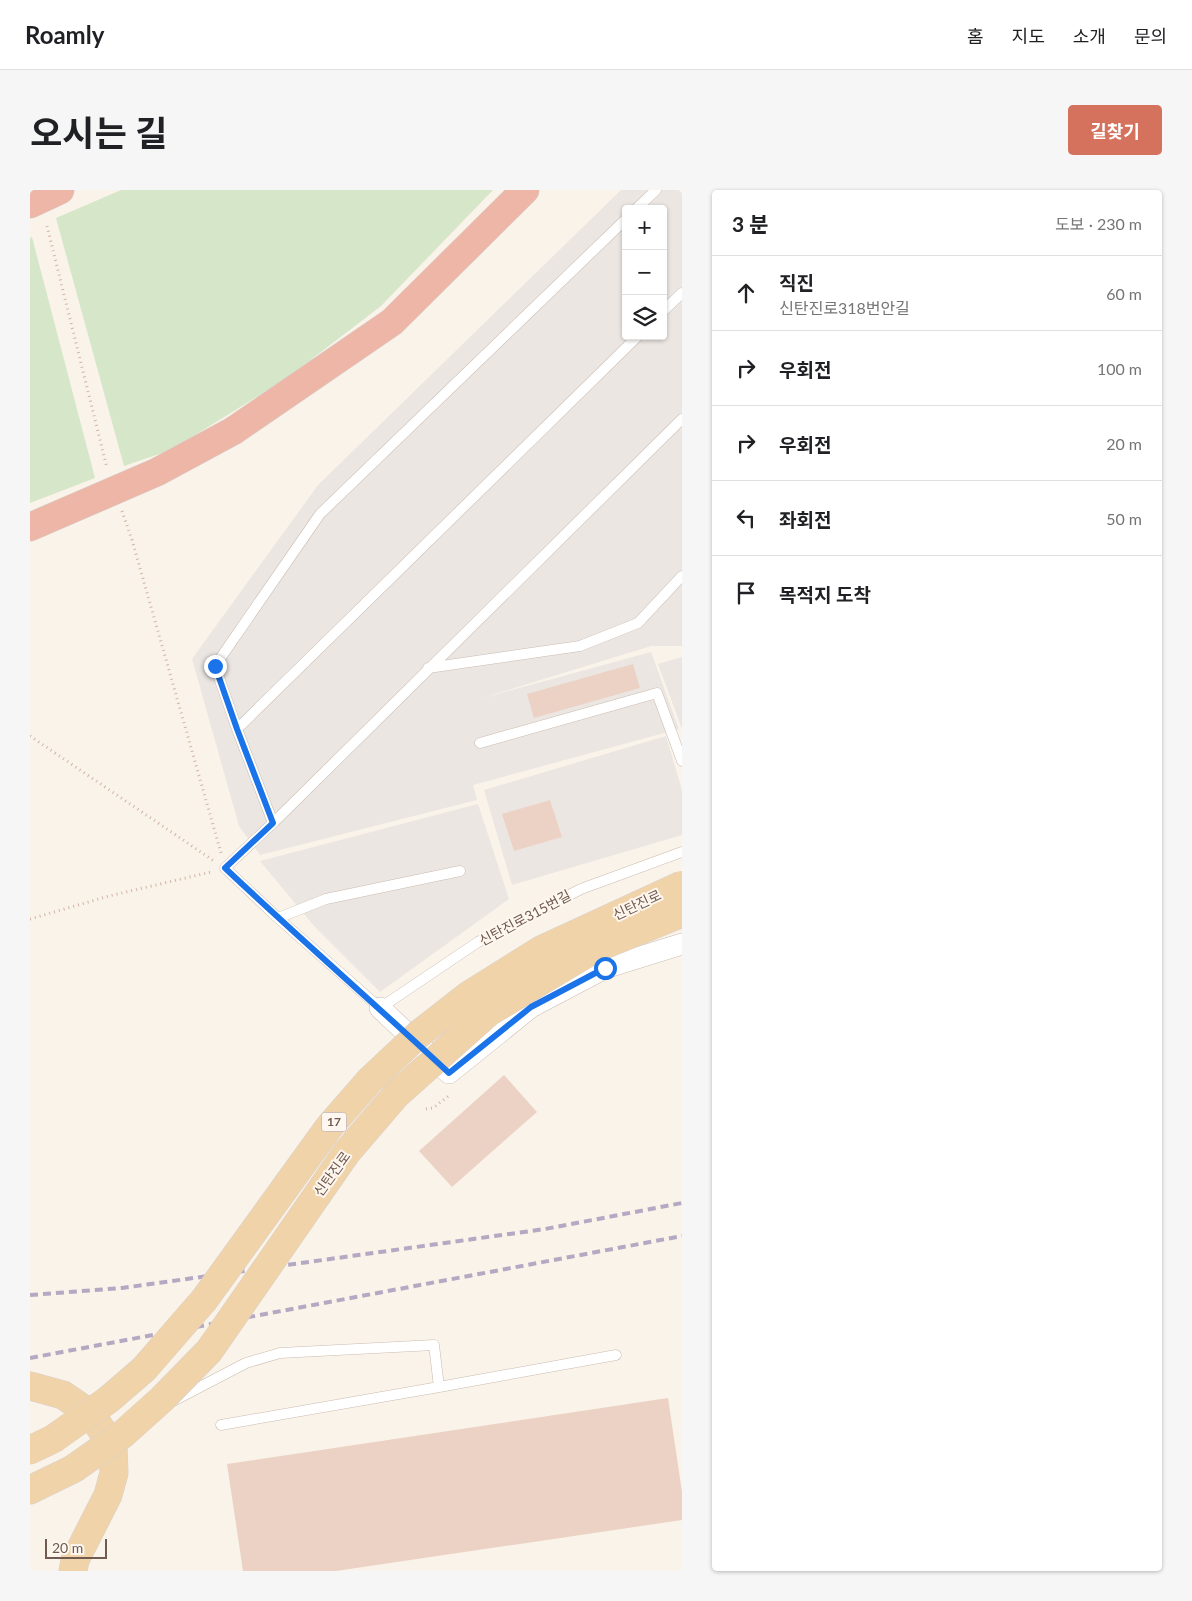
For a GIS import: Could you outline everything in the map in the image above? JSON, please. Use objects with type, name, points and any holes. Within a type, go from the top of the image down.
[{"type":"highway","points":[[30,204],[60,190]]},
{"type":"highway","points":[[30,526],[157,472],[233,432],[392,322],[525,190]]},
{"type":"main road","name":"신탄진로","points":[[41,1444],[108,1400],[144,1369],[204,1300],[329,1128],[370,1080],[419,1034],[469,994],[541,950],[682,885]]},
{"type":"main road","name":"신탄진로","points":[[30,1490],[73,1469],[123,1434],[162,1400],[210,1352],[347,1152],[396,1095],[409,1083],[490,1012],[594,949],[682,913]]},
{"type":"main road","points":[[30,1386],[64,1395],[91,1414],[113,1447],[114,1472],[108,1495],[75,1560],[72,1571]]},
{"type":"street","points":[[380,1008],[449,1073],[531,1007],[605,968],[682,944]]},
{"type":"lane","points":[[640,205],[656,190]]},
{"type":"lane","points":[[273,823],[215,666],[320,514],[622,223]]},
{"type":"lane","points":[[667,307],[682,293]]},
{"type":"lane","points":[[237,729],[634,340]]},
{"type":"lane","points":[[380,1008],[278,918],[225,868],[273,823],[682,418]]},
{"type":"lane","points":[[428,668],[580,646],[638,623],[682,576]]},
{"type":"lane","points":[[480,743],[657,693],[682,761]]},
{"type":"lane","name":"신탄진로315번길","points":[[380,1008],[478,942],[581,889],[682,852]]},
{"type":"lane","points":[[278,918],[326,899],[460,871]]},
{"type":"lane","points":[[113,1447],[167,1404],[246,1363],[280,1353],[434,1345],[439,1387]]},
{"type":"lane","points":[[221,1425],[616,1355]]},
{"type":"path","points":[[47,226],[108,471]]},
{"type":"path","points":[[120,506],[132,540],[225,868]]},
{"type":"path","points":[[30,736],[225,868]]},
{"type":"path","points":[[30,919],[109,896],[225,868]]},
{"type":"shaded area","points":[[621,190],[682,190],[682,646],[651,646],[479,699],[651,652],[679,729],[473,785],[477,800],[260,855],[239,826],[192,659],[318,485]]},
{"type":"shaded area","points":[[682,657],[682,729],[658,664]]},
{"type":"shaded area","points":[[666,736],[682,790],[682,835],[512,885],[484,790]]},
{"type":"shaded area","points":[[478,804],[509,899],[380,992],[314,926],[260,861]]},
{"type":"green space","points":[[121,190],[493,190],[381,306],[287,378],[171,450],[124,466],[56,218]]},
{"type":"green space","points":[[32,237],[95,478],[30,503],[30,238]]},
{"type":"building","points":[[633,664],[640,688],[534,718],[527,694]]},
{"type":"building","points":[[550,800],[562,837],[514,851],[502,814]]},
{"type":"building","points":[[504,1075],[537,1112],[452,1187],[419,1151]]},
{"type":"building","points":[[668,1398],[682,1492],[682,1520],[336,1571],[243,1571],[227,1464]]},
{"type":"railway","points":[[30,1295],[122,1288],[545,1229],[682,1203]]},
{"type":"railway","points":[[30,1358],[682,1236]]},
{"type":"route","points":[[215,666],[273,823],[225,868],[449,1073],[531,1007],[605,968]]}]
